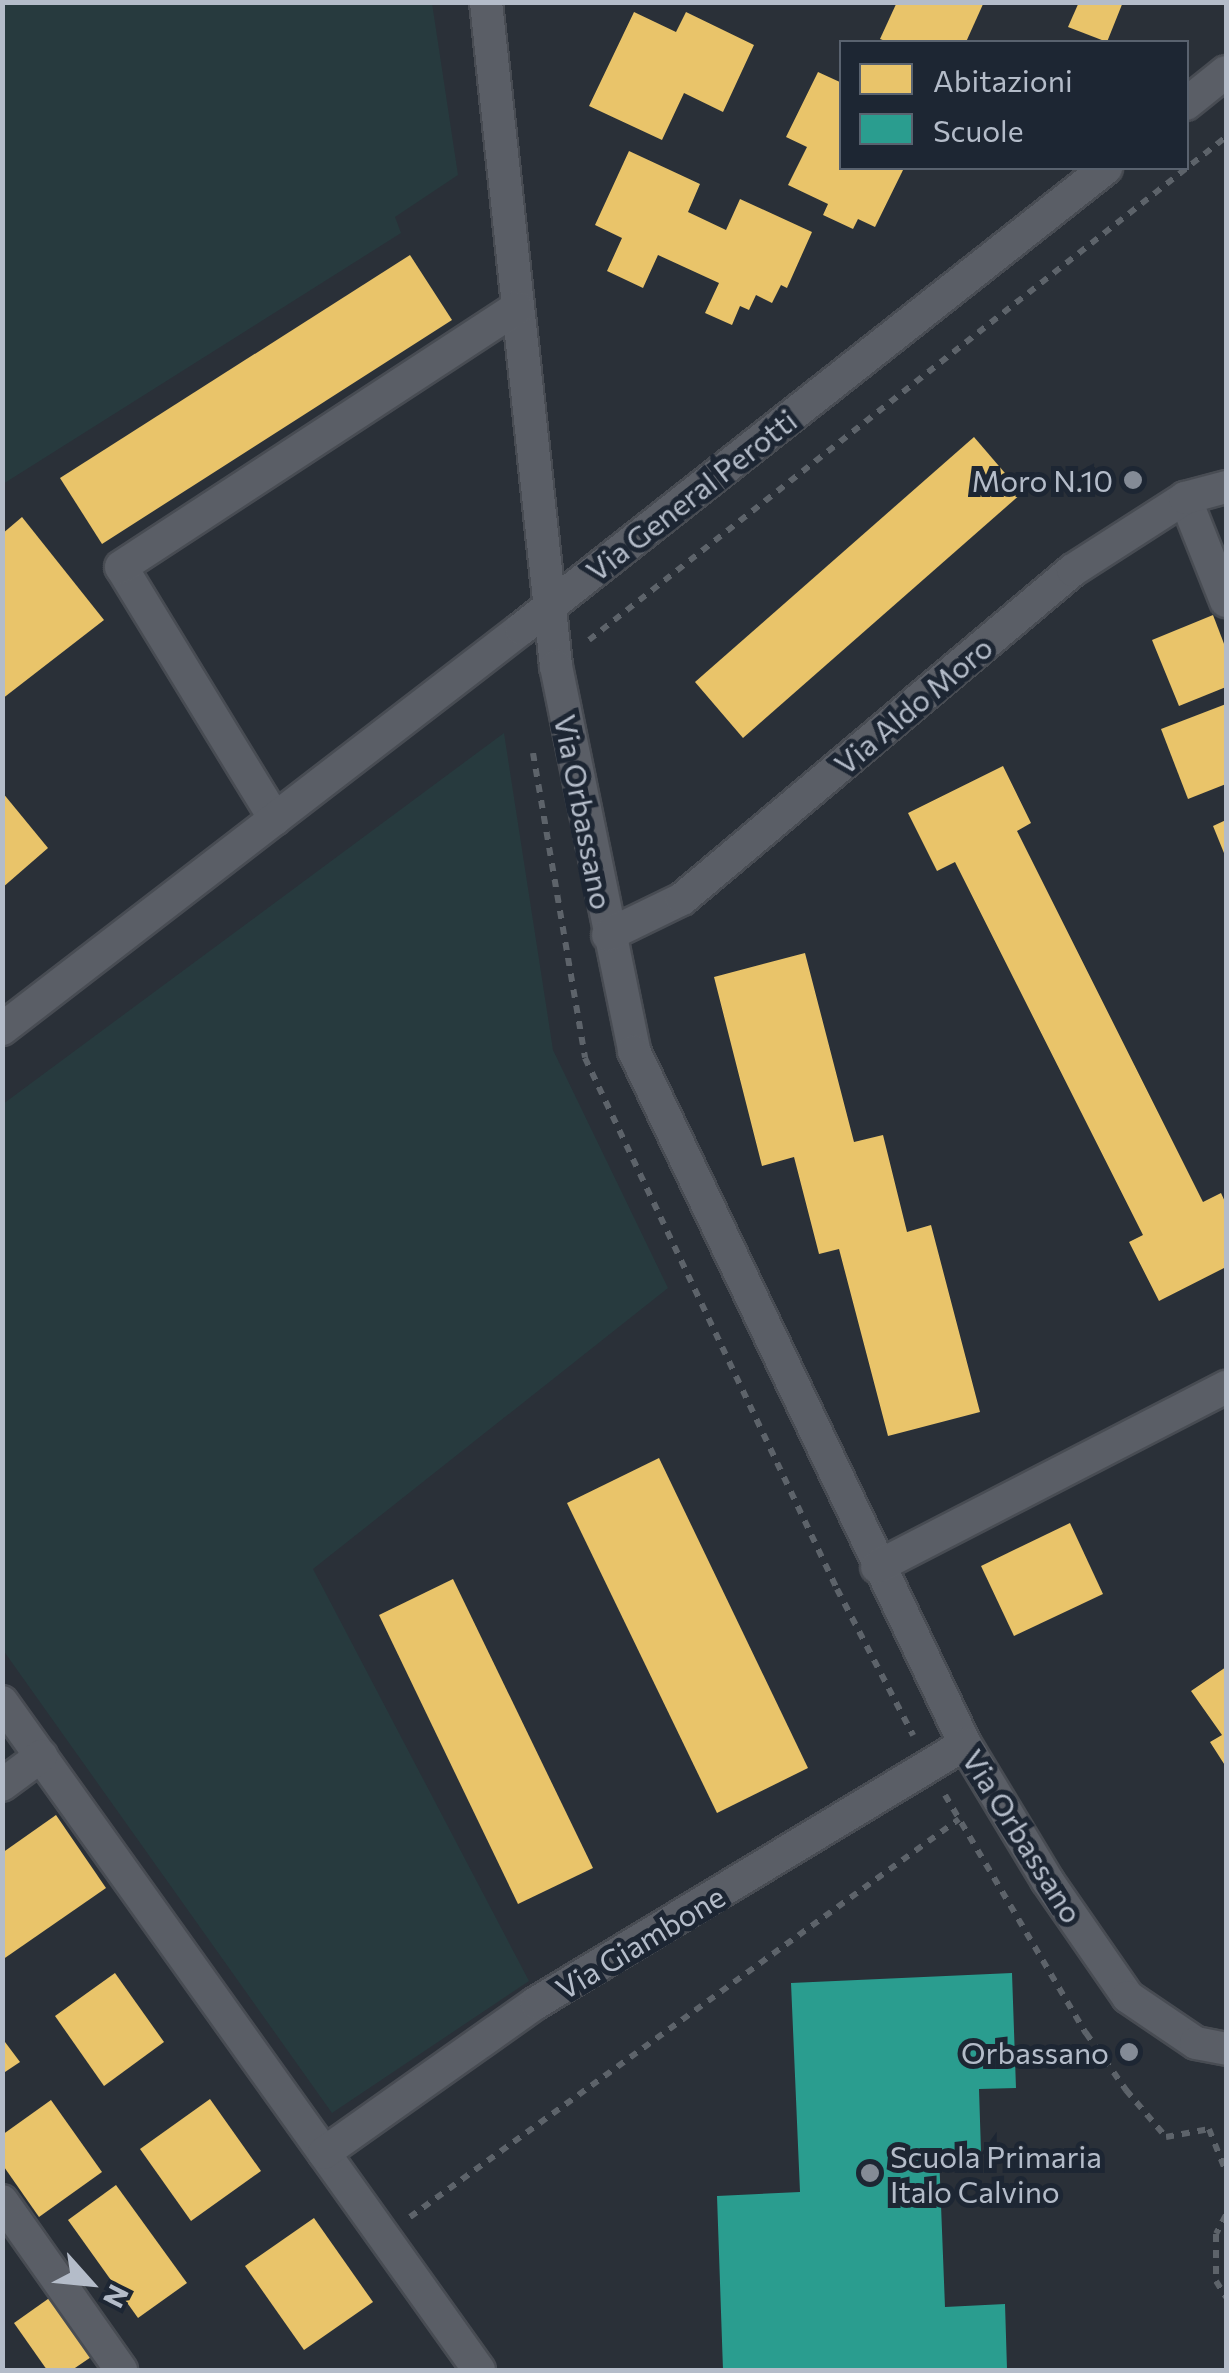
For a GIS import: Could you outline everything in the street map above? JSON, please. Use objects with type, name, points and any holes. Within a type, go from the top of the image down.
[{"type":"street","name":"Via Orbassano","points":[[486,2],[556,666],[634,1051],[966,1744],[1047,1880],[1128,1998],[1196,2043],[1226,2049]]},
{"type":"street","points":[[1189,102],[1226,72]]},
{"type":"street","name":"Via General Perotti","points":[[2,1029],[548,608],[1103,170]]},
{"type":"street","points":[[275,819],[122,567],[517,308]]},
{"type":"street","name":"Via Aldo Moro","points":[[608,935],[682,899],[1073,570],[1184,498],[1226,487]]},
{"type":"street","points":[[1184,498],[1226,601]]},
{"type":"street","points":[[878,1567],[1226,1387]]},
{"type":"street","points":[[2,1702],[478,2370]]},
{"type":"street","name":"Via Giambone","points":[[324,2152],[536,2003],[966,1744]]},
{"type":"street","points":[[2,1784],[42,1756]]},
{"type":"street","points":[[2,2201],[121,2370]]},
{"type":"path","points":[[1189,166],[1226,137]]},
{"type":"path","points":[[556,666],[1184,170]]},
{"type":"path","points":[[384,2236],[959,1819]]},
{"type":"path","points":[[1226,2215],[1216,2234],[1216,2281],[1226,2298]]},
{"type":"green space","points":[[3,2],[432,3],[458,175],[395,217],[401,233],[3,484]]},
{"type":"green space","points":[[504,733],[553,1050],[668,1288],[313,1569],[529,1981],[332,2113],[3,1650],[3,1104]]},
{"type":"building: Abitazioni","points":[[897,2],[984,2],[967,40],[880,39]]},
{"type":"building: Abitazioni","points":[[1079,2],[1123,2],[1108,40],[1068,27]]},
{"type":"building: Abitazioni","points":[[634,12],[676,32],[686,12],[754,45],[723,112],[684,93],[662,140],[589,106]]},
{"type":"building: Abitazioni","points":[[818,72],[839,82],[839,170],[903,170],[875,227],[858,219],[853,229],[823,215],[828,204],[788,185],[807,147],[786,137]]},
{"type":"building: Abitazioni","points":[[629,151],[700,184],[688,212],[726,230],[740,199],[812,232],[787,288],[781,285],[772,303],[756,295],[749,310],[740,306],[732,325],[705,313],[719,283],[658,255],[643,288],[607,271],[622,238],[595,225]]},
{"type":"building: Abitazioni","points":[[410,255],[452,320],[102,544],[60,478]]},
{"type":"building: Abitazioni","points":[[974,437],[1022,493],[743,738],[695,682]]},
{"type":"building: Abitazioni","points":[[22,517],[104,620],[2,699],[2,534]]},
{"type":"building: Abitazioni","points":[[1213,615],[1226,649],[1226,687],[1179,706],[1152,640]]},
{"type":"building: Abitazioni","points":[[1226,704],[1226,784],[1188,799],[1161,729]]},
{"type":"building: Abitazioni","points":[[1003,766],[1031,823],[1017,831],[1203,1202],[1221,1193],[1226,1204],[1226,1267],[1159,1301],[1129,1242],[1143,1235],[955,862],[937,871],[908,813]]},
{"type":"building: Abitazioni","points":[[2,792],[48,848],[2,888]]},
{"type":"building: Abitazioni","points":[[1226,820],[1226,858],[1213,826]]},
{"type":"building: Abitazioni","points":[[805,953],[854,1142],[883,1135],[907,1232],[931,1225],[980,1412],[888,1436],[839,1249],[819,1254],[794,1157],[762,1166],[714,977]]},
{"type":"building: Abitazioni","points":[[659,1458],[808,1768],[717,1813],[567,1503]]},
{"type":"building: Abitazioni","points":[[1070,1523],[1103,1594],[1014,1636],[981,1566]]},
{"type":"building: Abitazioni","points":[[453,1579],[593,1868],[518,1904],[379,1615]]},
{"type":"building: Abitazioni","points":[[1226,1667],[1226,1767],[1210,1742],[1222,1735],[1191,1691]]},
{"type":"building: Abitazioni","points":[[56,1815],[106,1888],[2,1960],[2,1853]]},
{"type":"building: Abitazioni","points":[[115,1973],[164,2042],[104,2086],[55,2016]]},
{"type":"building: Abitazioni","points":[[2,2038],[20,2062],[2,2074]]},
{"type":"building: Abitazioni","points":[[210,2099],[261,2171],[191,2221],[140,2149]]},
{"type":"building: Abitazioni","points":[[51,2100],[102,2172],[39,2217],[2,2164],[2,2135]]},
{"type":"building: Abitazioni","points":[[116,2185],[187,2283],[138,2318],[68,2220]]},
{"type":"building: Abitazioni","points":[[314,2218],[373,2302],[304,2350],[245,2266]]},
{"type":"building: Abitazioni","points":[[55,2294],[97,2353],[72,2370],[47,2370],[14,2323]]},
{"type":"building: Scuole","name":"Scuola Primaria Italo Calvino","points":[[1012,1973],[1016,2088],[979,2089],[981,2152],[939,2154],[945,2307],[1005,2304],[1007,2369],[723,2370],[717,2196],[800,2192],[791,1983]]},
{"type":"place","name":"Moro N.10","points":[[1133,480]]},
{"type":"place","name":"Orbassano","points":[[1129,2052]]},
{"type":"place","name":"Scuola Primaria Italo Calvino","points":[[870,2173]]}]
